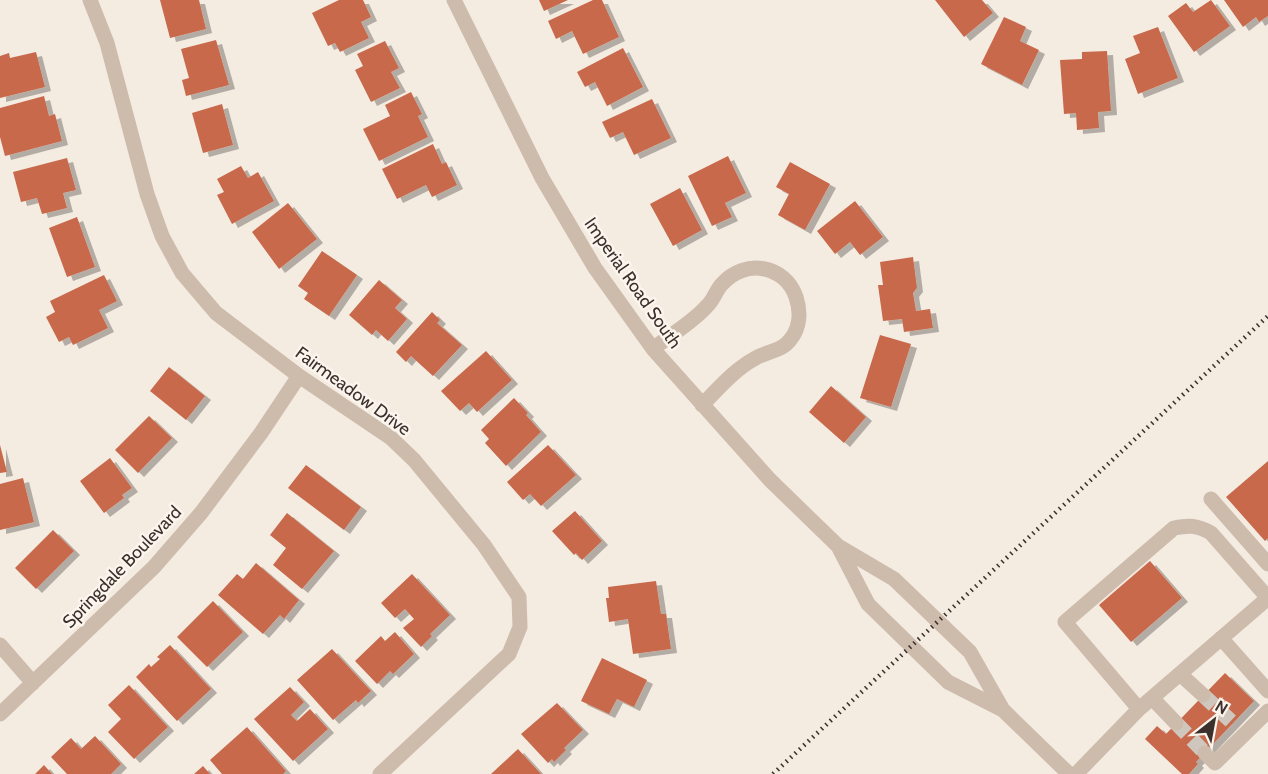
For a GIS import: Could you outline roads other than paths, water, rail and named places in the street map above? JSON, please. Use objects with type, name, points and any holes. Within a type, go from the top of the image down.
[{"type":"street","name":"Fairmeadow Drive","points":[[90,0],[107,43],[147,194],[162,236],[182,273],[216,312],[299,376],[391,438],[414,460],[484,545],[519,597],[520,627],[509,654],[380,774]]},
{"type":"street","name":"Imperial Road South","points":[[454,0],[542,178],[595,268],[653,349],[770,480],[838,546],[894,579],[970,652],[1003,710],[1069,774]]},
{"type":"street","points":[[653,349],[707,307],[722,284],[735,273],[750,267],[766,269],[783,276],[794,290],[799,306],[799,323],[792,338],[786,345],[775,351],[755,357],[702,405]]},
{"type":"street","name":"Springdale Boulevard","points":[[0,714],[154,567],[193,522],[261,434],[299,376]]},
{"type":"street","points":[[1211,499],[1268,564]]},
{"type":"street","points":[[1076,774],[1139,709],[1268,598],[1210,533],[1200,527],[1191,525],[1174,528],[1065,622],[1139,709]]},
{"type":"street","name":"Imperial Road South","points":[[838,546],[868,604],[948,682],[1003,710]]},
{"type":"street","points":[[1221,638],[1268,691]]},
{"type":"street","points":[[0,645],[33,683]]},
{"type":"street","points":[[1180,674],[1203,695]]},
{"type":"street","points":[[1152,698],[1176,723]]},
{"type":"street","points":[[1205,753],[1215,763],[1239,728],[1268,711]]},
{"type":"tunnel","points":[[1203,695],[1233,723]]},
{"type":"tunnel","points":[[1176,723],[1205,753]]},
{"type":"railway","points":[[773,774],[1268,316]]}]
